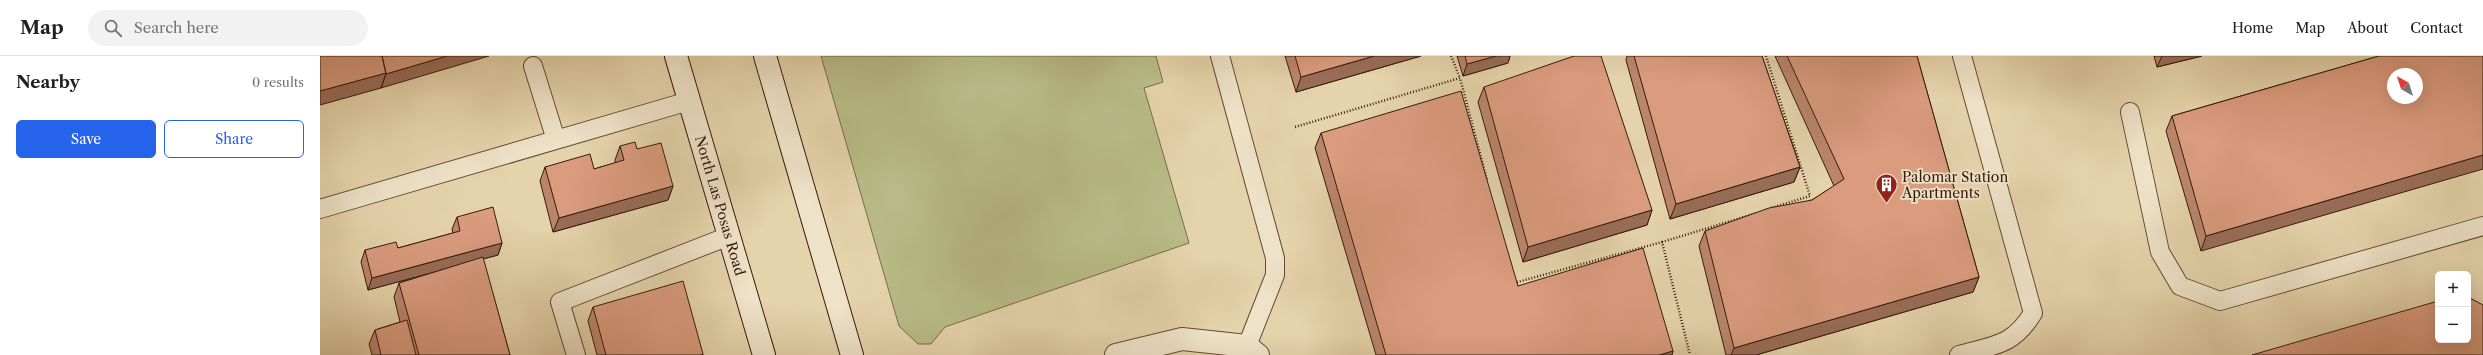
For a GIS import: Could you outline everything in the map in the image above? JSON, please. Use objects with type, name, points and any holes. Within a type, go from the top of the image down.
[{"type":"main road","name":"North Las Posas Road","points":[[676,56],[764,355]]},
{"type":"main road","points":[[765,56],[852,355]]},
{"type":"main road","points":[[1116,355],[1182,339],[1253,350]]},
{"type":"lane","points":[[1220,56],[1275,258],[1275,275],[1253,350]]},
{"type":"lane","points":[[1959,355],[2010,340],[2024,329],[2033,313],[1962,56]]},
{"type":"lane","points":[[533,66],[556,140]]},
{"type":"lane","points":[[320,209],[689,101]]},
{"type":"lane","points":[[2130,112],[2160,252],[2180,286],[2220,301],[2483,226]]},
{"type":"lane","points":[[576,355],[560,302],[729,236]]},
{"type":"path","points":[[1451,56],[1460,78],[1488,184]]},
{"type":"path","points":[[1766,56],[1810,196],[1766,210]]},
{"type":"path","points":[[1295,127],[1460,78]]},
{"type":"path","points":[[1512,275],[1514,283],[1662,242],[1758,212]]},
{"type":"path","points":[[1662,242],[1690,355]]},
{"type":"green space","points":[[821,56],[1156,56],[1163,82],[1144,88],[1189,243],[945,327],[931,344],[918,344],[899,326]]},
{"type":"building","points":[[320,56],[382,56],[386,73],[320,91]]},
{"type":"building","points":[[382,56],[447,56],[386,74]]},
{"type":"building","points":[[1295,56],[1374,56],[1301,77]]},
{"type":"building","points":[[1465,56],[1496,56],[1467,64]]},
{"type":"building","points":[[1574,56],[1601,56],[1652,210],[1528,247],[1484,87]]},
{"type":"building","points":[[1634,56],[1762,56],[1800,167],[1676,204]]},
{"type":"building","name":"Palomar Station Apartments","points":[[1787,56],[1917,56],[1979,277],[1734,348],[1705,231],[1769,208],[1812,200],[1844,179]]},
{"type":"building","points":[[2379,56],[2483,56],[2483,155],[2206,236],[2172,116]]},
{"type":"building","points":[[1461,91],[1518,286],[1643,248],[1673,351],[1659,355],[1386,355],[1321,133]]},
{"type":"building","points":[[635,142],[637,149],[661,143],[673,186],[559,218],[545,167],[590,154],[594,169],[624,160],[620,146]]},
{"type":"building","points":[[493,207],[502,243],[372,278],[365,250],[396,242],[398,248],[460,231],[457,217]]},
{"type":"building","points":[[483,257],[510,355],[419,355],[399,283]]},
{"type":"building","points":[[683,281],[703,354],[606,355],[593,307]]},
{"type":"building","points":[[2471,299],[2483,305],[2483,355],[2252,355],[2435,302],[2435,343],[2471,343]]},
{"type":"building","points":[[407,320],[416,355],[381,355],[375,330]]},
{"type":"place","name":"Palomar Station Apartments","points":[[1886,204]]}]
